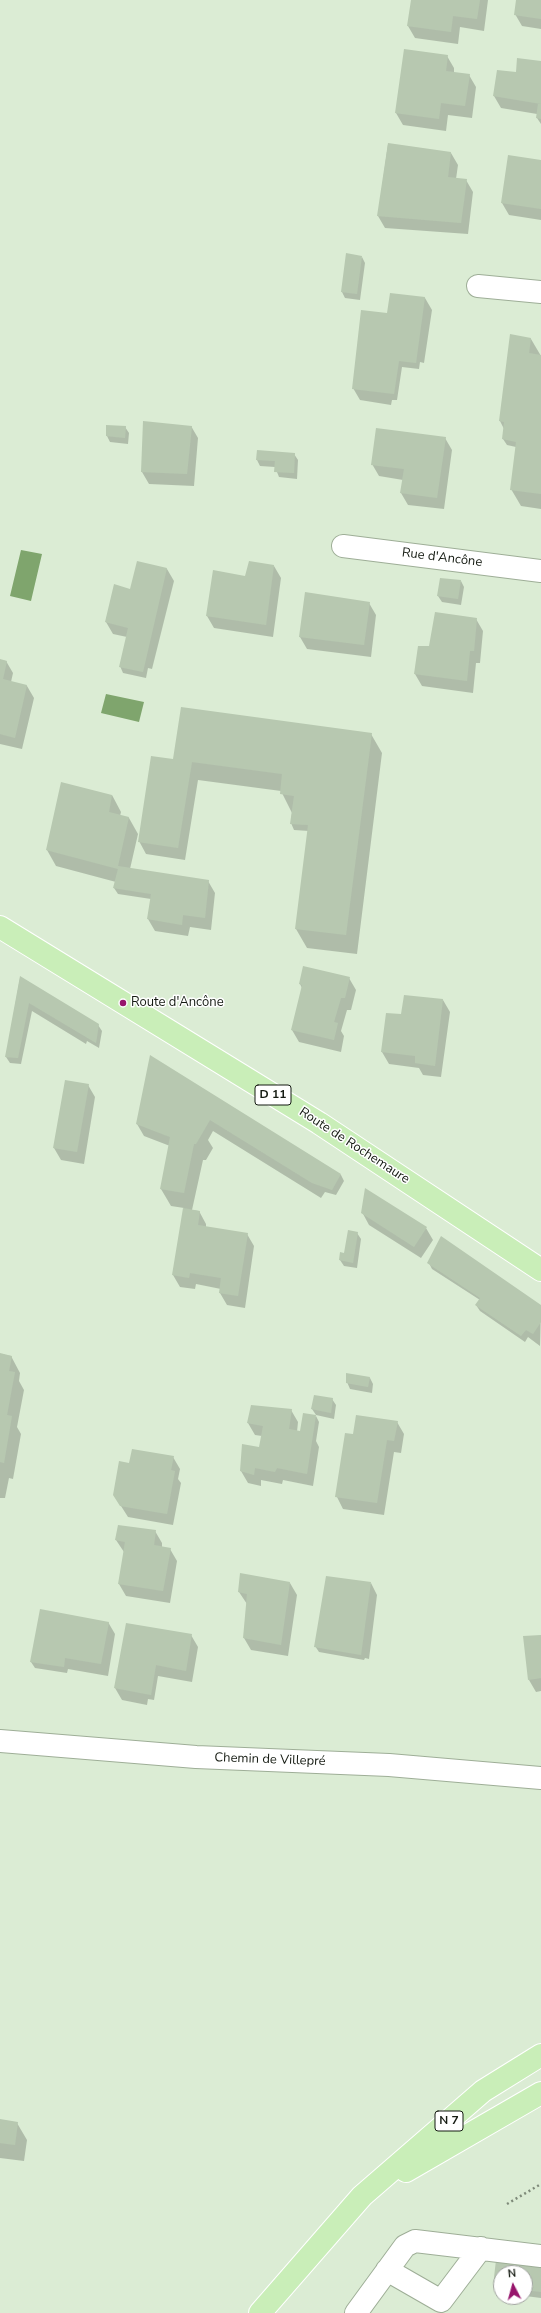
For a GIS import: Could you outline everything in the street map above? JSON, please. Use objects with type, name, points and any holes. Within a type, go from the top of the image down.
[{"type":"main road","name":"Route de Rochemaure","points":[[0,927],[319,1123],[541,1270]]},
{"type":"main road","name":"N 7","points":[[260,2313],[362,2196],[483,2091],[541,2054]]},
{"type":"main road","name":"N 7","points":[[362,2196],[541,2093]]},
{"type":"street","points":[[478,286],[541,292]]},
{"type":"street","name":"Rue d'Ancône","points":[[343,546],[541,571]]},
{"type":"street","name":"Chemin de Villepré","points":[[0,1741],[196,1757],[389,1765],[541,1778]]},
{"type":"street","points":[[356,2313],[404,2246],[415,2241],[541,2256]]},
{"type":"street","points":[[387,2270],[441,2301],[481,2248]]},
{"type":"path","points":[[507,2204],[541,2184]]},
{"type":"shaded area","points":[[21,550],[42,554],[31,601],[10,596]]},
{"type":"shaded area","points":[[106,694],[144,702],[139,722],[101,713]]},
{"type":"building","points":[[411,0],[480,0],[477,19],[453,16],[451,32],[407,26]]},
{"type":"building","points":[[516,0],[541,0],[541,19],[514,15]]},
{"type":"building","points":[[404,49],[448,55],[446,71],[470,74],[465,106],[441,103],[439,119],[395,113]]},
{"type":"building","points":[[517,58],[541,61],[541,104],[493,96],[497,70],[516,72]]},
{"type":"building","points":[[538,104],[541,104],[541,119],[536,118]]},
{"type":"building","points":[[388,143],[451,152],[448,177],[467,179],[461,223],[377,216]]},
{"type":"building","points":[[508,155],[541,160],[541,209],[501,203]]},
{"type":"building","points":[[346,253],[362,256],[357,294],[341,292]]},
{"type":"building","points":[[390,293],[425,297],[416,363],[399,361],[394,394],[352,389],[361,310],[387,313]]},
{"type":"building","points":[[510,334],[531,338],[529,353],[541,355],[541,494],[510,490],[516,442],[502,439],[504,422],[499,421]]},
{"type":"building","points":[[143,421],[192,426],[187,474],[141,472]]},
{"type":"building","points":[[106,425],[126,426],[125,438],[106,436]]},
{"type":"building","points":[[376,428],[446,437],[437,498],[400,493],[404,469],[371,465]]},
{"type":"building","points":[[257,450],[295,453],[294,473],[274,472],[275,461],[256,460]]},
{"type":"building","points":[[137,561],[167,568],[143,672],[119,667],[128,628],[105,622],[114,584],[130,589]]},
{"type":"building","points":[[249,561],[274,565],[266,625],[206,616],[213,570],[245,576]]},
{"type":"building","points":[[440,578],[461,580],[458,599],[437,596]]},
{"type":"building","points":[[305,592],[370,602],[364,645],[299,637]]},
{"type":"building","points":[[435,612],[477,618],[474,651],[470,651],[467,681],[414,674],[418,646],[429,646]]},
{"type":"building","points":[[0,659],[7,661],[3,679],[27,685],[15,738],[0,734]]},
{"type":"building","points":[[181,707],[372,733],[346,935],[295,929],[308,825],[290,824],[294,796],[280,794],[282,774],[192,762],[178,848],[138,842],[151,756],[173,759]]},
{"type":"building","points":[[61,782],[112,795],[109,812],[129,817],[118,866],[209,880],[205,918],[183,915],[182,925],[147,919],[151,894],[113,888],[118,869],[46,850]]},
{"type":"building","points":[[303,966],[350,977],[345,998],[341,998],[334,1022],[338,1023],[334,1040],[291,1030],[302,985],[299,984]]},
{"type":"building","points":[[20,976],[99,1024],[96,1043],[29,1003],[18,1058],[5,1057]]},
{"type":"building","points":[[404,995],[443,999],[435,1066],[415,1063],[415,1056],[381,1052],[386,1013],[401,1014]]},
{"type":"building","points":[[150,1055],[341,1174],[332,1190],[312,1183],[210,1120],[196,1144],[194,1144],[184,1193],[160,1189],[170,1137],[136,1124]]},
{"type":"building","points":[[65,1080],[89,1084],[77,1152],[53,1148]]},
{"type":"building","points":[[365,1188],[427,1227],[414,1247],[361,1213]]},
{"type":"building","points":[[183,1208],[200,1211],[198,1225],[248,1233],[238,1296],[219,1293],[221,1278],[190,1273],[189,1278],[172,1275]]},
{"type":"building","points":[[348,1230],[358,1232],[353,1263],[339,1260],[340,1252],[344,1253]]},
{"type":"building","points":[[441,1236],[541,1305],[541,1322],[533,1334],[526,1330],[521,1336],[475,1305],[480,1298],[427,1263]]},
{"type":"building","points":[[0,1353],[12,1356],[9,1371],[15,1372],[7,1415],[12,1416],[4,1463],[0,1462]]},
{"type":"building","points":[[346,1373],[370,1377],[368,1387],[346,1383]]},
{"type":"building","points":[[314,1395],[333,1398],[331,1413],[311,1409]]},
{"type":"building","points":[[251,1405],[292,1409],[289,1429],[300,1431],[303,1413],[316,1415],[307,1474],[277,1468],[275,1472],[255,1468],[254,1475],[240,1471],[242,1444],[259,1447],[263,1426],[247,1423]]},
{"type":"building","points":[[356,1415],[398,1421],[394,1441],[387,1440],[377,1503],[335,1497],[345,1433],[353,1434]]},
{"type":"building","points":[[132,1449],[174,1456],[171,1470],[175,1471],[167,1514],[120,1506],[113,1495],[119,1461],[129,1463]]},
{"type":"building","points":[[118,1525],[156,1530],[154,1545],[171,1548],[163,1591],[118,1584],[125,1542],[115,1540]]},
{"type":"building","points":[[240,1573],[290,1582],[281,1645],[243,1638],[247,1594],[238,1592]]},
{"type":"building","points":[[326,1576],[371,1582],[361,1655],[314,1647]]},
{"type":"building","points":[[40,1609],[109,1622],[101,1664],[65,1658],[64,1667],[30,1662]]},
{"type":"building","points":[[126,1623],[192,1634],[186,1671],[156,1665],[151,1695],[114,1688]]},
{"type":"building","points":[[541,1635],[541,1678],[528,1680],[523,1636]]},
{"type":"building","points":[[0,2119],[18,2122],[15,2145],[0,2143]]},
{"type":"building","points":[[496,2260],[541,2266],[541,2292],[533,2291],[533,2265],[495,2265]]},
{"type":"place","name":"Route d'Ancône","points":[[123,1003]]}]
